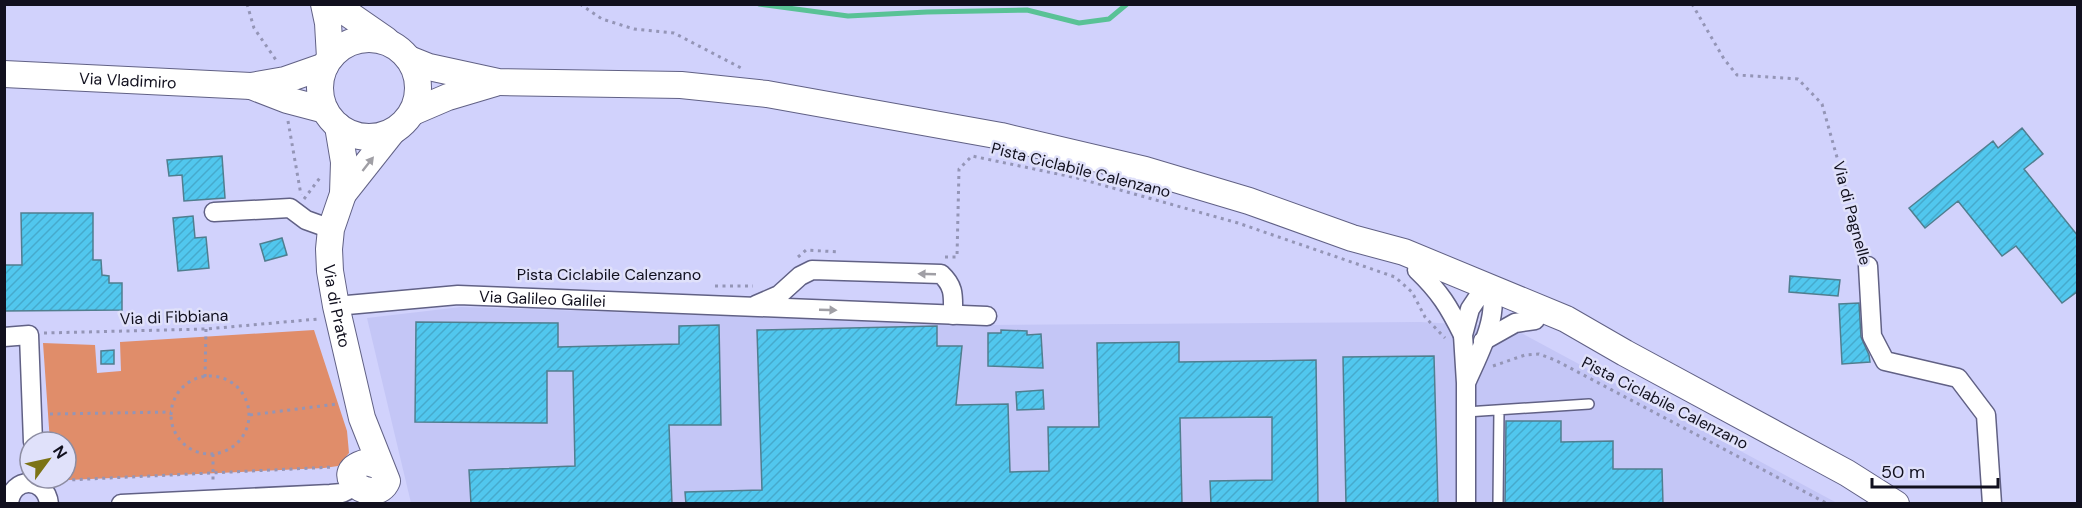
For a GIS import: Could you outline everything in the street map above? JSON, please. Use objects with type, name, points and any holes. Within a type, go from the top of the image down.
[{"type":"main road","name":"Via di Prato","points":[[324,4],[328,23],[328,62],[321,81],[321,96],[332,118],[344,162],[343,194],[331,229],[327,313],[362,418],[370,465],[386,475],[387,481],[373,497]]},
{"type":"main road","points":[[334,4],[400,52],[418,80],[419,90],[413,112]]},
{"type":"main road","points":[[328,62],[342,47],[358,40],[375,39],[429,67],[498,82],[681,85],[767,94],[1001,136],[1145,170],[1249,201],[1352,238],[1404,252],[1535,320],[1625,354]]},
{"type":"main road","name":"Via Vladimiro","points":[[4,74],[251,86],[285,80],[328,62]]},
{"type":"main road","points":[[413,112],[448,97],[498,82]]},
{"type":"main road","name":"Via Vladimiro","points":[[251,86],[332,118]]},
{"type":"main road","name":"Via di Prato","points":[[343,194],[392,132],[404,124],[413,112]]},
{"type":"main road","points":[[332,118],[358,136],[381,136],[392,132]]},
{"type":"main road","points":[[1352,238],[1417,270],[1487,296],[1566,319],[1625,354],[1847,473],[1896,504]]},
{"type":"street","points":[[214,212],[290,208],[306,220],[331,229]]},
{"type":"street","name":"Via di Pagnelle","points":[[1868,266],[1872,336],[1885,361],[1958,378],[1986,416],[1992,504]]},
{"type":"street","name":"Via Galileo Galilei","points":[[748,308],[779,295],[800,276],[812,270],[940,274],[953,289],[953,315]]},
{"type":"street","points":[[1417,270],[1441,294],[1466,383],[1466,504]]},
{"type":"street","points":[[793,282],[793,299],[803,310]]},
{"type":"street","name":"Via Galileo Galilei","points":[[327,313],[458,295],[987,316]]},
{"type":"street","points":[[1455,338],[1470,309],[1487,296],[1492,317],[1466,383]]},
{"type":"street","points":[[1483,341],[1515,323],[1535,320]]},
{"type":"street","points":[[4,337],[29,335],[33,430]]},
{"type":"street","points":[[9,504],[11,494],[18,486]]},
{"type":"street","points":[[44,490],[52,503]]},
{"type":"street","points":[[121,504],[342,493],[373,497]]},
{"type":"lane","points":[[1466,412],[1588,404]]},
{"type":"lane","points":[[1498,410],[1498,504]]},
{"type":"path","points":[[247,4],[254,28],[280,67]]},
{"type":"path","points":[[580,4],[602,19],[633,28],[674,33],[757,78],[767,94]]},
{"type":"path","name":"Via di Pagnelle","points":[[1692,4],[1724,59],[1737,75],[1798,79],[1822,104],[1868,266]]},
{"type":"path","points":[[288,120],[302,202],[326,170]]},
{"type":"path","name":"Pista Ciclabile Calenzano","points":[[945,257],[957,257],[960,169],[972,156],[1077,178],[1227,220],[1395,277],[1412,292],[1425,317],[1455,338]]},
{"type":"path","points":[[797,257],[806,250],[841,252]]},
{"type":"path","name":"Pista Ciclabile Calenzano","points":[[714,286],[761,286]]},
{"type":"path","name":"Via di Fibbiana","points":[[41,333],[206,329],[327,313]]},
{"type":"path","points":[[205,377],[206,329]]},
{"type":"path","name":"Pista Ciclabile Calenzano","points":[[1490,366],[1497,366],[1525,355],[1539,354],[1556,360],[1828,504]]},
{"type":"path","points":[[205,377],[219,378],[231,383],[241,392],[250,415],[247,428],[234,446],[224,452],[213,454],[200,453],[188,447],[178,438],[172,425],[171,412],[182,388],[205,377]]},
{"type":"path","points":[[250,415],[339,404]]},
{"type":"path","points":[[50,414],[171,412]]},
{"type":"path","points":[[213,454],[214,499]]},
{"type":"path","points":[[78,480],[324,468]]},
{"type":"shaded area","points":[[461,307],[987,325],[1420,322],[1510,327],[1837,503],[411,503],[367,318]]},
{"type":"shaded area","points":[[314,330],[347,431],[349,453],[338,466],[324,468],[78,480],[78,430],[49,430],[43,343],[95,345],[97,373],[121,371],[120,342]]},
{"type":"building","points":[[2022,128],[2043,154],[2024,169],[2078,236],[2078,291],[2062,303],[2016,246],[2002,256],[1958,201],[1925,228],[1909,208],[1993,141],[1998,148]]},
{"type":"building","points":[[222,156],[225,198],[184,201],[182,175],[169,176],[167,160]]},
{"type":"building","points":[[21,213],[93,213],[93,260],[101,260],[102,275],[109,276],[109,283],[122,283],[122,310],[4,311],[4,265],[22,265]]},
{"type":"building","points":[[193,216],[195,238],[206,237],[209,268],[178,271],[173,218]]},
{"type":"building","points":[[282,238],[287,255],[265,261],[260,244]]},
{"type":"building","points":[[1790,276],[1840,280],[1838,296],[1789,292]]},
{"type":"building","points":[[1859,303],[1861,337],[1870,362],[1842,364],[1839,304]]},
{"type":"building","points":[[416,322],[558,323],[558,347],[679,344],[679,326],[719,325],[721,425],[669,425],[672,504],[471,504],[469,470],[575,466],[573,371],[547,371],[547,423],[415,422]]},
{"type":"building","points":[[937,326],[937,346],[962,346],[956,405],[1008,404],[1010,472],[1049,471],[1048,427],[1099,427],[1097,343],[1179,342],[1179,362],[1316,360],[1318,504],[1211,504],[1210,481],[1272,480],[1272,417],[1180,418],[1182,504],[686,504],[685,492],[762,490],[757,330]]},
{"type":"building","points":[[1001,330],[1027,331],[1027,335],[1041,334],[1043,368],[988,366],[988,333],[1001,333]]},
{"type":"building","points":[[114,350],[114,364],[101,364],[101,351]]},
{"type":"building","points":[[1434,356],[1438,504],[1346,504],[1343,357]]},
{"type":"building","points":[[1043,390],[1044,409],[1017,410],[1016,392]]},
{"type":"building","points":[[1506,421],[1561,421],[1561,442],[1613,441],[1613,469],[1662,469],[1663,504],[1505,504]]},
{"type":"waterway","points":[[759,4],[848,16],[1027,10],[1079,23],[1109,19],[1127,4]]}]
